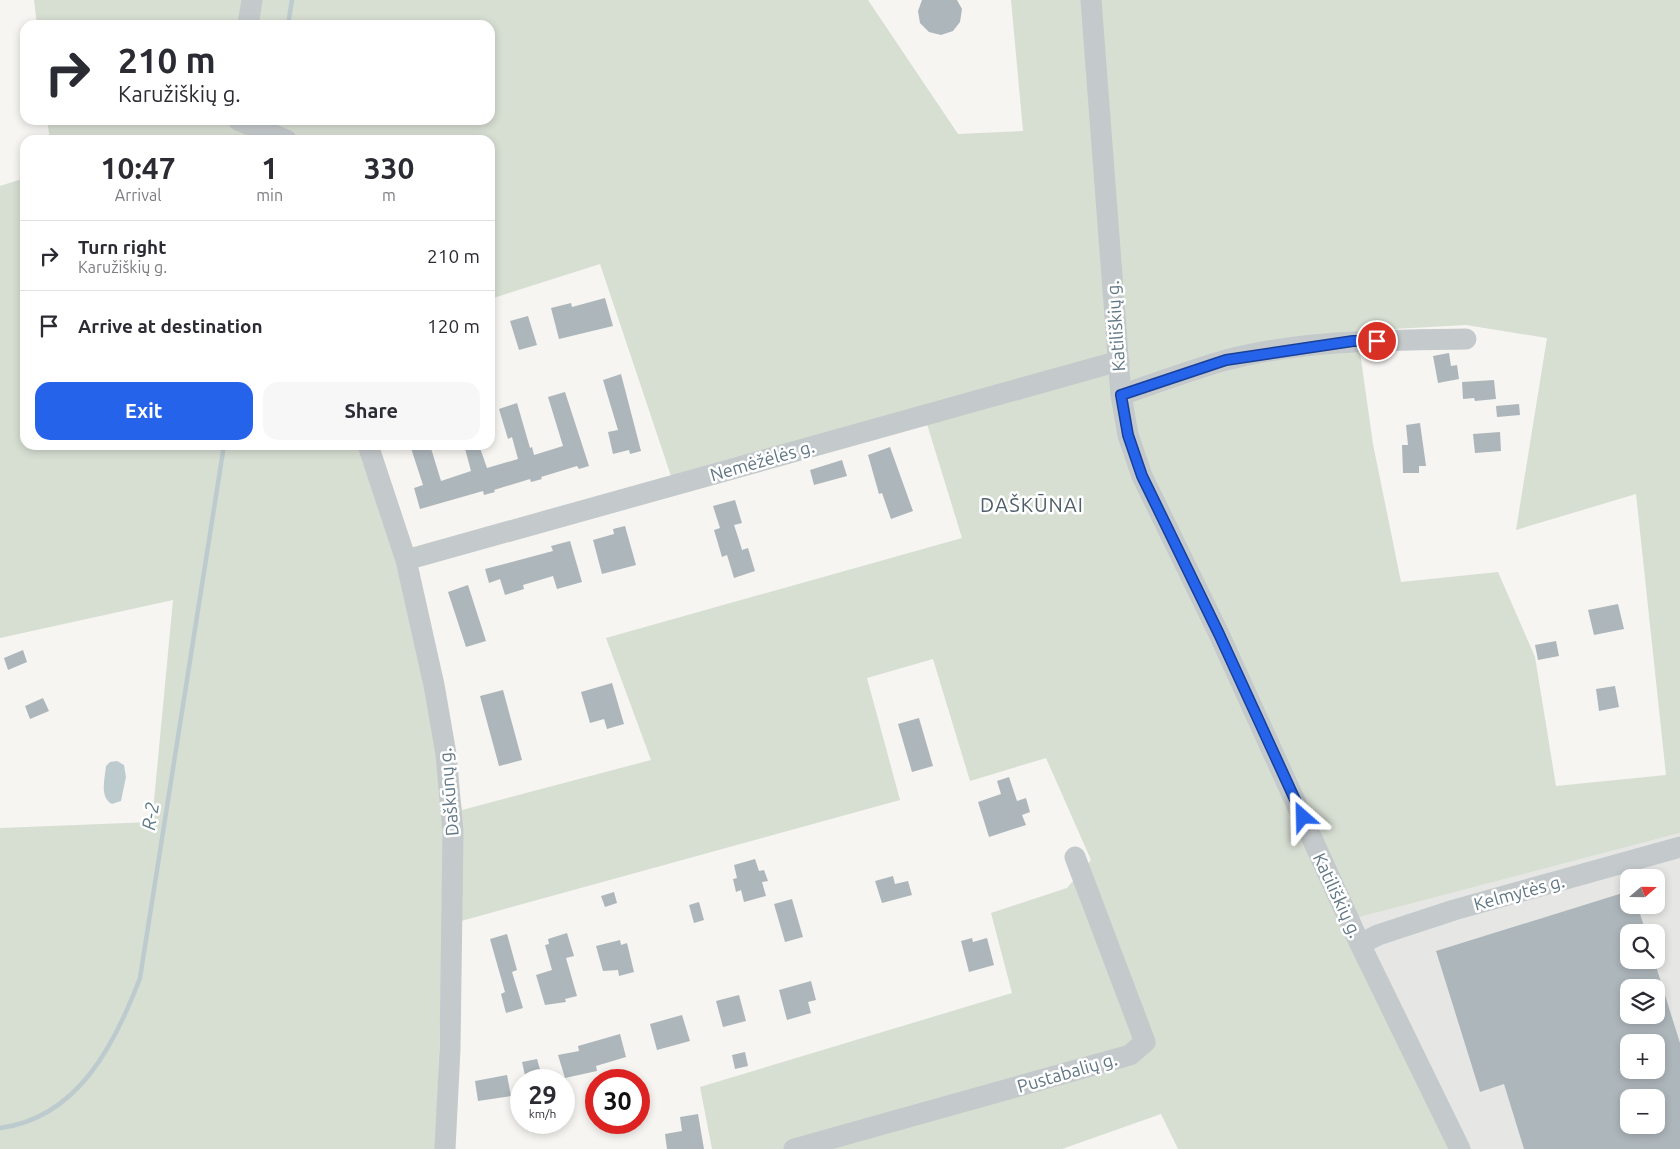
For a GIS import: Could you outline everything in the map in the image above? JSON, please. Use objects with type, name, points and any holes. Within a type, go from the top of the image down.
[{"type":"street","points":[[249,20],[252,0]]},
{"type":"street","name":"Katiliškių g.","points":[[1091,0],[1118,361],[1121,395],[1128,435],[1142,476],[1219,634],[1360,944],[1460,1149]]},
{"type":"street","points":[[248,125],[273,135]]},
{"type":"street","points":[[1121,395],[1226,360],[1263,353],[1353,341],[1466,339]]},
{"type":"street","name":"Nemėžėlės g.","points":[[406,560],[1118,361]]},
{"type":"street","name":"Daškūnų g.","points":[[370,450],[406,560],[436,695],[446,754],[453,832],[450,1049],[445,1149]]},
{"type":"street","name":"Kelmytės g.","points":[[1360,944],[1378,935],[1454,910],[1680,847]]},
{"type":"street","name":"Pustabalių g.","points":[[794,1149],[1130,1055],[1145,1042],[1075,856]]},
{"type":"shaded area","points":[[34,0],[868,0],[958,134],[1023,131],[1011,0],[1082,0],[1114,400],[1452,1149],[1178,1149],[1161,1114],[1062,1149],[712,1149],[700,1087],[1012,993],[991,913],[1067,888],[1091,860],[1046,758],[970,781],[933,659],[867,678],[900,800],[443,926],[436,1149],[0,1149],[0,828],[152,822],[173,600],[0,638],[0,186],[20,180],[20,450],[377,450],[411,552],[462,810],[651,760],[606,638],[962,538],[923,411],[672,479],[600,264],[495,297],[495,135],[49,135],[48,125],[495,125],[495,20],[36,20]]},
{"type":"shaded area","points":[[1099,0],[1680,0],[1680,833],[1356,918],[1150,474],[1134,431]],"holes":[[[1466,325],[1547,338],[1516,530],[1636,494],[1666,775],[1556,786],[1535,657],[1498,572],[1401,582],[1373,444],[1357,331]]]},
{"type":"shaded area","points":[[117,761],[124,765],[126,777],[121,801],[112,804],[105,797],[104,781],[106,766],[110,762]]},
{"type":"shaded area","points":[[1680,833],[1680,1149],[1468,1149],[1356,918]]},
{"type":"building","points":[[922,0],[957,0],[962,9],[960,22],[953,31],[941,35],[929,32],[920,23],[918,11]]},
{"type":"building","points":[[605,298],[613,326],[559,339],[551,308],[571,303],[572,307]]},
{"type":"building","points":[[528,316],[537,345],[519,350],[510,321]]},
{"type":"building","points":[[1449,353],[1451,366],[1457,365],[1459,379],[1438,383],[1433,356]]},
{"type":"building","points":[[621,374],[641,451],[630,454],[629,450],[613,454],[608,432],[618,430],[603,380]]},
{"type":"building","points":[[1494,380],[1496,399],[1475,401],[1474,398],[1463,399],[1462,382]]},
{"type":"building","points":[[565,392],[589,466],[579,469],[577,466],[541,477],[542,479],[531,482],[530,479],[494,490],[495,492],[484,495],[483,491],[420,509],[414,488],[423,485],[412,450],[432,450],[441,481],[471,471],[465,450],[481,450],[487,468],[518,459],[512,437],[508,439],[499,409],[517,403],[530,448],[532,447],[534,455],[563,446],[548,397]]},
{"type":"building","points":[[1519,404],[1520,415],[1497,417],[1496,406]]},
{"type":"building","points":[[1420,423],[1426,466],[1419,466],[1419,473],[1403,473],[1402,445],[1408,445],[1406,425]]},
{"type":"building","points":[[1500,432],[1501,451],[1475,453],[1473,434]]},
{"type":"building","points":[[890,447],[913,511],[891,519],[882,493],[879,494],[868,455]]},
{"type":"building","points":[[842,460],[847,476],[814,485],[810,470]]},
{"type":"building","points":[[735,500],[742,523],[734,525],[742,550],[748,548],[755,571],[734,578],[727,555],[722,557],[714,530],[720,528],[713,506]]},
{"type":"building","points":[[625,526],[636,565],[602,574],[593,540],[614,534],[613,529]]},
{"type":"building","points":[[570,541],[582,582],[557,589],[553,576],[523,585],[524,589],[505,595],[500,579],[489,583],[485,569],[553,551],[551,546]]},
{"type":"building","points":[[468,585],[486,641],[466,647],[448,592]]},
{"type":"building","points":[[1618,604],[1624,629],[1594,635],[1588,610]]},
{"type":"building","points":[[1556,641],[1559,656],[1538,660],[1535,645]]},
{"type":"building","points":[[23,650],[27,662],[8,670],[4,658]]},
{"type":"building","points":[[612,683],[624,724],[607,729],[604,719],[590,723],[581,692]]},
{"type":"building","points":[[1615,686],[1619,707],[1599,711],[1596,689]]},
{"type":"building","points":[[503,690],[522,760],[499,766],[480,696]]},
{"type":"building","points":[[43,698],[49,711],[30,719],[25,706]]},
{"type":"building","points":[[919,718],[933,766],[912,772],[898,724]]},
{"type":"building","points":[[1009,777],[1017,801],[1026,798],[1030,812],[1022,815],[1026,825],[989,837],[978,802],[1001,794],[997,781]]},
{"type":"building","points":[[755,859],[759,871],[764,870],[768,881],[762,882],[766,896],[744,902],[741,890],[736,892],[733,879],[737,878],[734,865]]},
{"type":"building","points":[[893,876],[895,884],[908,881],[912,895],[882,903],[875,881]]},
{"type":"building","points":[[614,892],[617,903],[605,907],[601,896]]},
{"type":"building","points":[[1620,894],[1620,914],[1640,914],[1643,924],[1620,924],[1620,969],[1657,969],[1660,979],[1620,979],[1620,1024],[1665,1024],[1665,995],[1680,1043],[1680,1149],[1524,1149],[1504,1084],[1480,1092],[1436,951]]},
{"type":"building","points":[[792,899],[803,937],[785,942],[774,904]]},
{"type":"building","points":[[699,902],[704,920],[694,923],[689,905]]},
{"type":"building","points":[[567,933],[574,956],[566,958],[577,996],[565,999],[566,1002],[545,1005],[536,975],[552,970],[545,945],[549,944],[548,939]]},
{"type":"building","points":[[507,934],[517,970],[512,972],[523,1008],[506,1013],[501,994],[505,992],[490,939]]},
{"type":"building","points":[[972,938],[973,942],[987,938],[994,965],[969,972],[961,941]]},
{"type":"building","points":[[620,940],[621,945],[627,943],[634,972],[619,976],[618,970],[603,971],[596,946]]},
{"type":"building","points":[[811,981],[816,1000],[808,1002],[811,1013],[787,1020],[779,990]]},
{"type":"building","points":[[739,995],[746,1021],[723,1027],[716,1001]]},
{"type":"building","points":[[682,1015],[690,1041],[657,1050],[650,1024]]},
{"type":"building","points":[[620,1034],[626,1057],[596,1066],[597,1069],[585,1069],[585,1074],[575,1076],[575,1069],[562,1069],[558,1055],[579,1051],[578,1046]]},
{"type":"building","points":[[745,1052],[748,1066],[735,1069],[732,1055]]},
{"type":"building","points":[[537,1059],[540,1069],[524,1069],[522,1062]]},
{"type":"building","points":[[507,1075],[510,1096],[478,1101],[475,1081]]},
{"type":"building","points":[[698,1114],[704,1149],[667,1149],[665,1134],[682,1131],[680,1117]]},
{"type":"waterway","name":"R-2","points":[[289,20],[292,0]]},
{"type":"waterway","name":"R-2","points":[[0,1128],[27,1121],[51,1110],[72,1094],[90,1074],[105,1052],[119,1028],[140,978],[223,450]]},
{"type":"district","name":"DAŠKŪNAI","points":[[1032,504]]},
{"type":"route","points":[[1303,817],[1219,634],[1142,476],[1128,435],[1121,395],[1226,360],[1353,341],[1377,341]]}]
